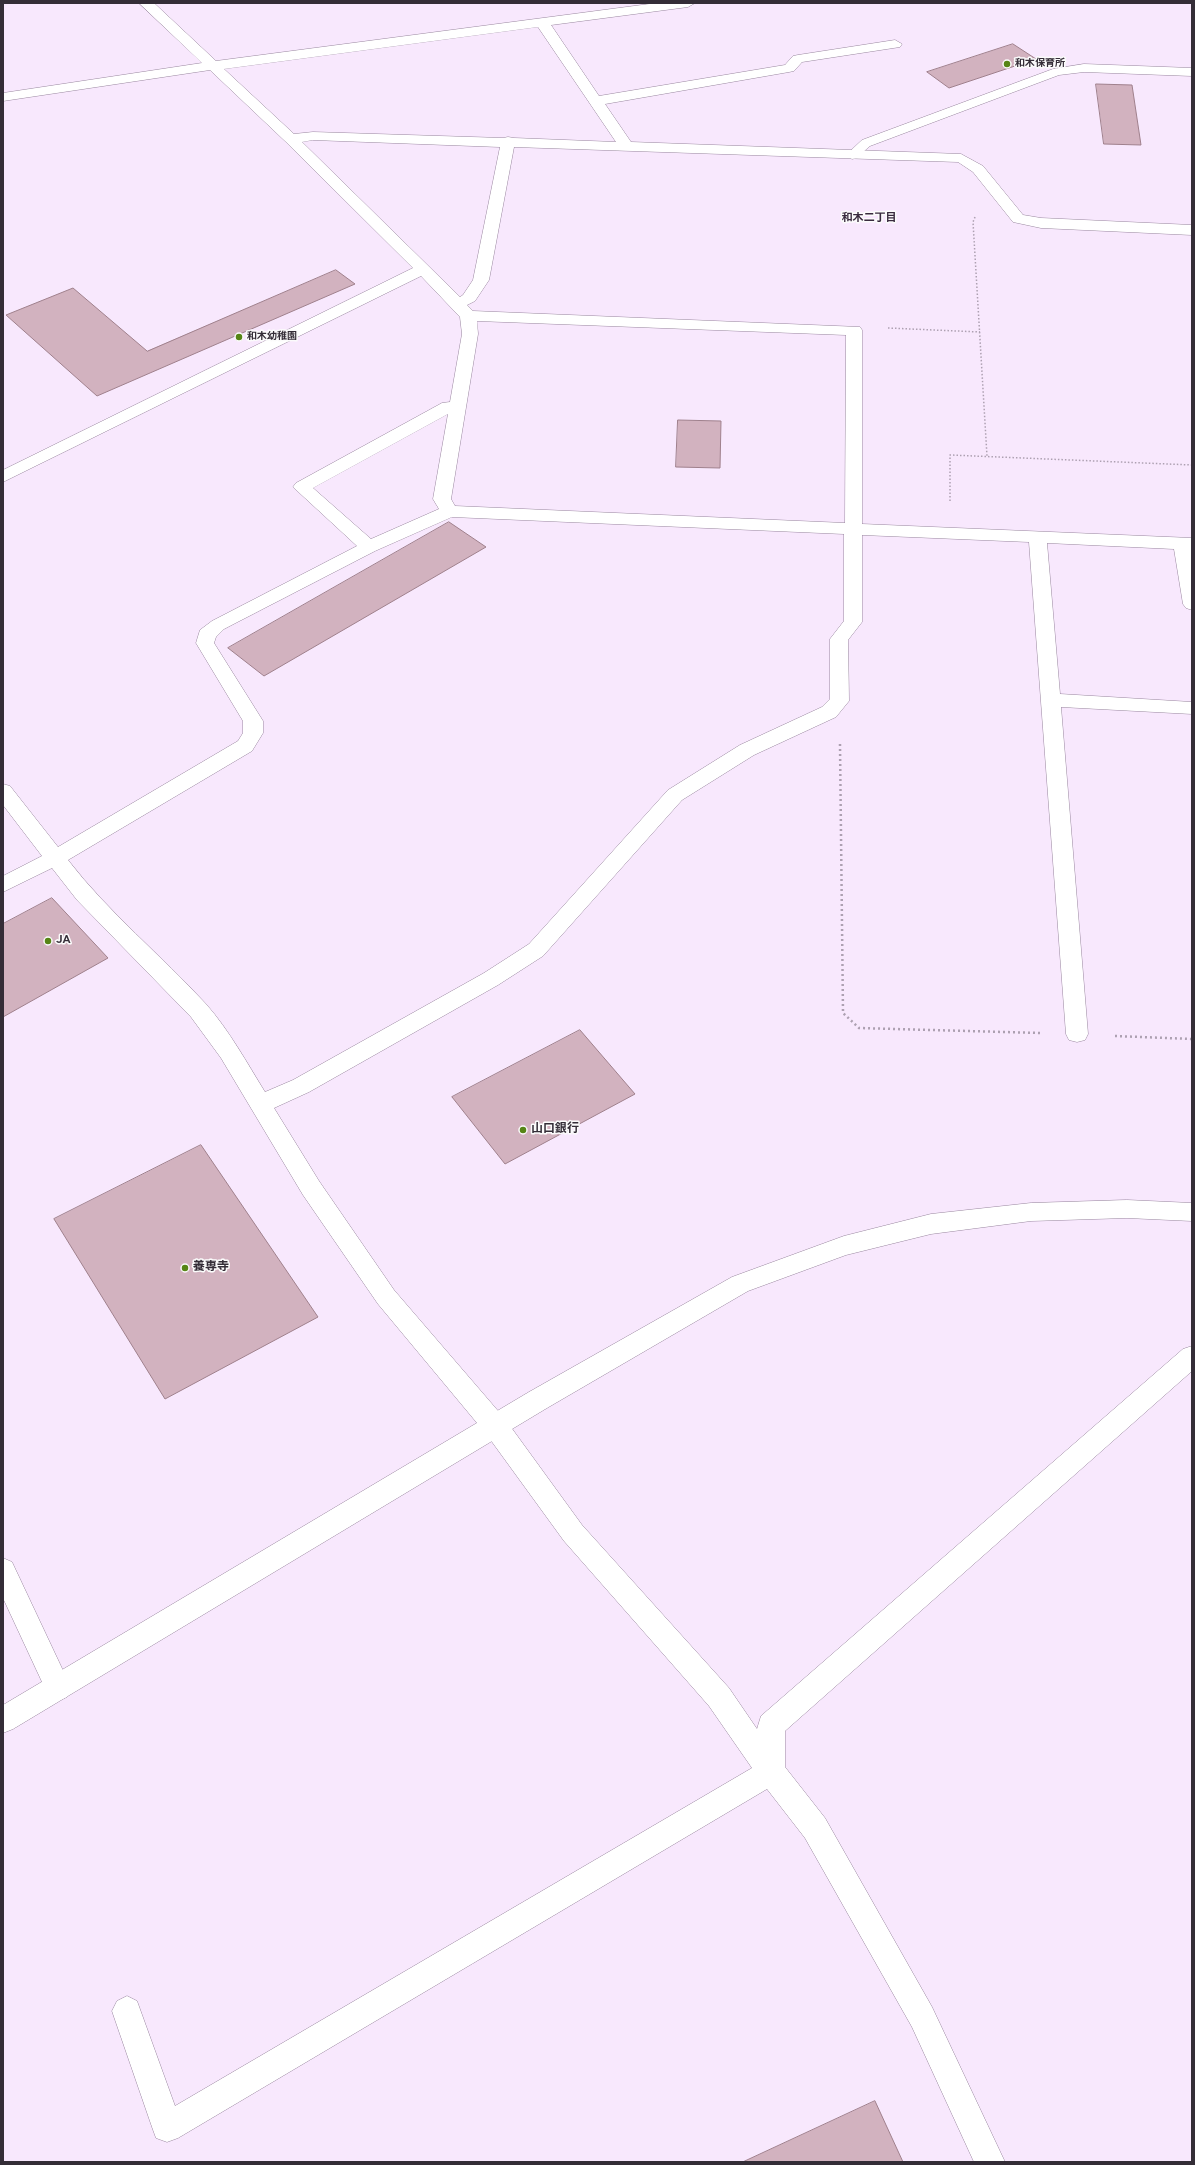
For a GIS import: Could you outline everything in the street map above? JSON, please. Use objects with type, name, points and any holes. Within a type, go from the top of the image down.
[{"type":"street","points":[[146,3],[291,139],[463,310],[470,334],[442,499],[449,510]]},
{"type":"street","points":[[3,97],[212,66],[542,22],[562,14],[688,3]]},
{"type":"street","points":[[542,22],[627,146]]},
{"type":"street","points":[[595,101],[789,68],[798,59],[895,44]]},
{"type":"street","points":[[291,139],[313,136],[508,141],[961,158],[978,169],[1018,219],[1041,224],[1192,230]]},
{"type":"street","points":[[463,310],[482,280],[508,141]]},
{"type":"street","points":[[3,477],[423,269]]},
{"type":"street","points":[[260,1104],[308,1082],[491,979],[536,950],[675,795],[747,750],[829,712],[840,701],[839,639],[853,622],[854,330],[463,310]]},
{"type":"street","points":[[369,547],[302,487],[448,407],[458,407]]},
{"type":"street","points":[[3,885],[55,858],[245,746],[252,733],[253,721],[205,643],[207,634],[218,625],[369,547],[438,518],[449,510],[853,530],[1187,544],[1192,604]]},
{"type":"street","points":[[1038,538],[1052,700],[1077,1034]]},
{"type":"street","points":[[1052,700],[1192,708]]},
{"type":"street","points":[[3,791],[84,894],[199,1011],[229,1052],[310,1188],[386,1297],[496,1427],[573,1533],[719,1697],[771,1772],[815,1828],[922,2017],[990,2162]]},
{"type":"street","points":[[3,1720],[496,1427],[538,1400],[740,1284],[844,1246],[931,1224],[1031,1212],[1127,1209],[1192,1212]]},
{"type":"street","points":[[771,1772],[771,1725],[1192,1356]]},
{"type":"street","points":[[3,1570],[58,1688]]},
{"type":"street","points":[[127,2011],[167,2127],[771,1772]]},
{"type":"lane","points":[[852,154],[866,143],[1057,72],[1084,68],[1192,72]]},
{"type":"path","points":[[987,456],[972,222],[983,202],[1000,196]]},
{"type":"path","points":[[854,330],[868,328],[980,332]]},
{"type":"path","points":[[950,534],[950,455],[1192,464]]},
{"type":"path","points":[[829,712],[840,718],[843,1013],[859,1028],[1077,1034],[1192,1040]]},
{"type":"building","points":[[1013,44],[1036,59],[949,88],[927,72]]},
{"type":"building","points":[[1096,84],[1132,85],[1141,145],[1104,144]]},
{"type":"building","points":[[336,270],[355,284],[97,396],[6,315],[73,288],[147,351]]},
{"type":"building","points":[[678,420],[721,421],[720,468],[676,467]]},
{"type":"building","points":[[449,522],[486,547],[264,676],[228,648]]},
{"type":"building","name":"JA","points":[[52,898],[108,958],[3,1017],[3,924]]},
{"type":"building","name":"山口銀行","points":[[580,1030],[635,1094],[505,1164],[452,1097]]},
{"type":"building","name":"養専寺","points":[[201,1145],[318,1317],[165,1399],[54,1219]]},
{"type":"building","points":[[875,2101],[903,2162],[743,2162]]},
{"type":"place","name":"和木保育所","points":[[1007,64]]},
{"type":"place","name":"和木幼稚園","points":[[239,337]]},
{"type":"place","name":"JA","points":[[48,941]]},
{"type":"place","name":"山口銀行","points":[[523,1130]]},
{"type":"place","name":"養専寺","points":[[185,1268]]},
{"type":"district","name":"和木二丁目","points":[[869,219]]}]
